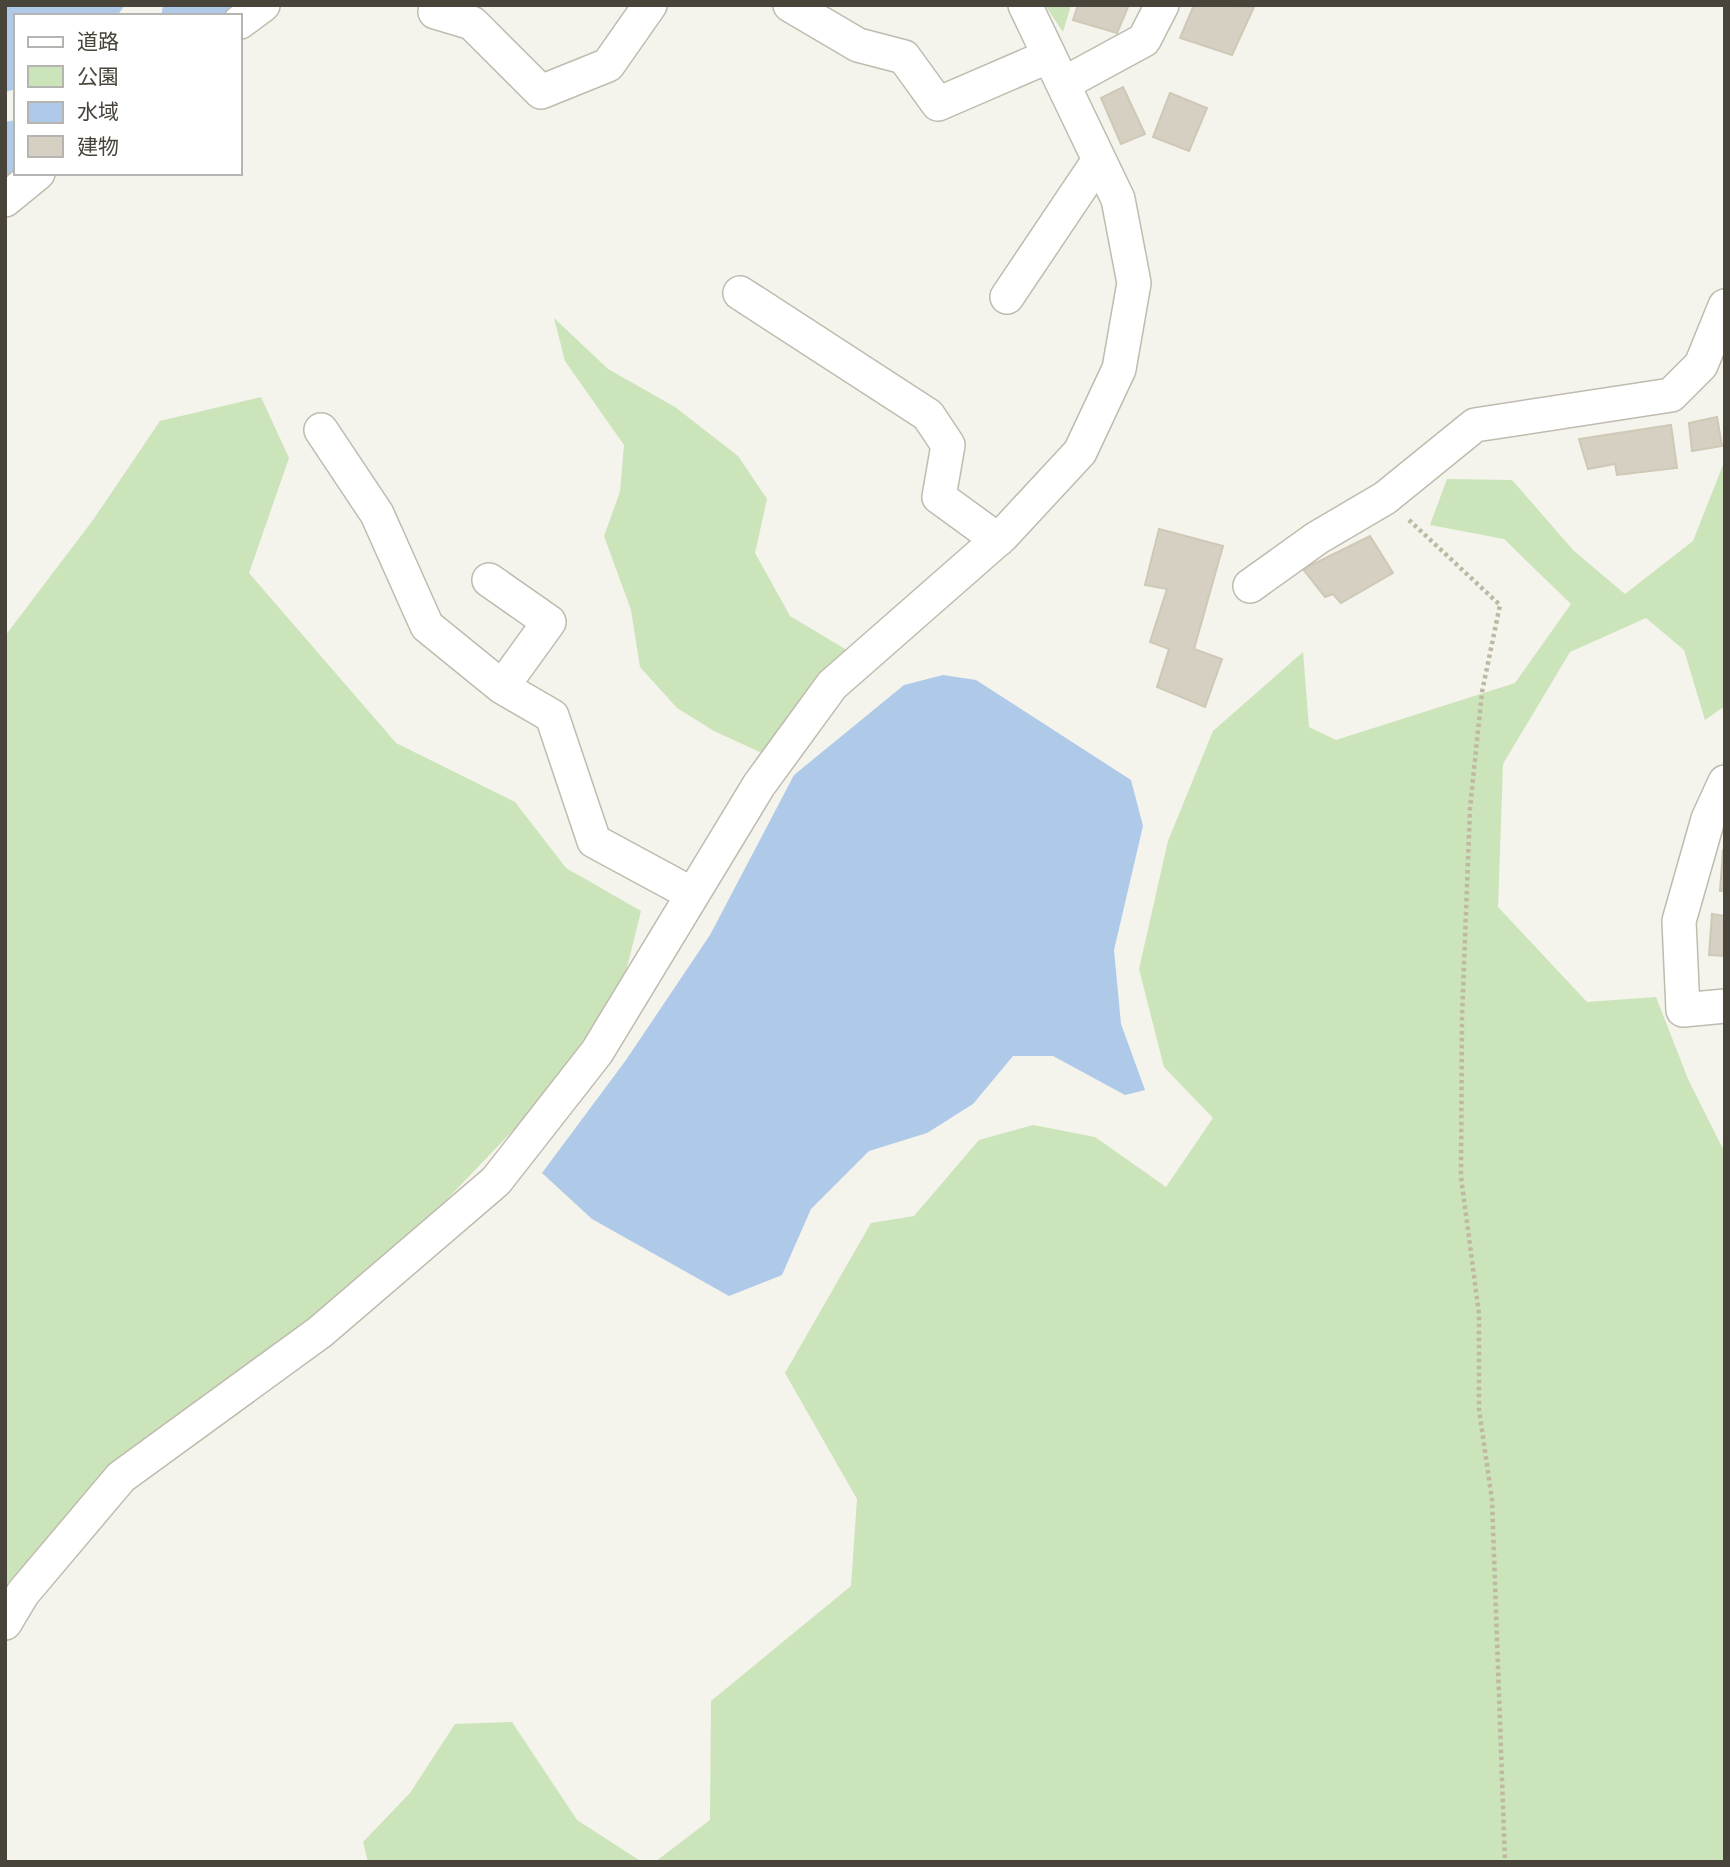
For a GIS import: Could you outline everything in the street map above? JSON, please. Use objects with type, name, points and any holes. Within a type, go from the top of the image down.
[{"type":"street","points":[[242,21],[263,5]]},
{"type":"street","points":[[435,12],[472,23],[541,92],[608,65],[650,5]]},
{"type":"street","points":[[790,5],[858,45],[904,57],[938,104],[1056,70],[1144,40],[1162,5]]},
{"type":"street","points":[[5,1623],[23,1593],[121,1477],[320,1332],[496,1181],[597,1052],[759,785],[832,685],[998,540],[1080,452],[1119,369],[1134,283],[1118,199],[1025,5]]},
{"type":"street","points":[[1007,298],[1099,160]]},
{"type":"street","points":[[5,200],[36,175]]},
{"type":"street","points":[[740,293],[928,415],[948,445],[939,497],[998,540]]},
{"type":"street","points":[[1250,586],[1317,538],[1385,498],[1475,425],[1671,395],[1701,365],[1725,306]]},
{"type":"street","points":[[321,430],[377,514],[427,626],[502,687],[552,716],[594,841],[692,894]]},
{"type":"street","points":[[489,580],[549,622],[502,687]]},
{"type":"street","points":[[1721,800],[1679,921],[1683,1010],[1725,1006]]},
{"type":"path","points":[[1385,498],[1500,605],[1482,692],[1470,807],[1462,1017],[1461,1177],[1479,1314],[1479,1409],[1492,1500],[1505,1862]]},
{"type":"green space","points":[[1045,5],[1071,5],[1063,32]]},
{"type":"green space","points":[[554,318],[608,369],[675,407],[738,456],[767,499],[755,553],[790,616],[875,667],[777,760],[714,731],[677,708],[640,667],[631,610],[604,536],[620,492],[624,445],[565,361]]},
{"type":"green space","points":[[261,397],[289,458],[249,573],[396,743],[515,802],[566,868],[641,911],[612,1027],[407,1241],[5,1603],[5,636],[93,520],[160,421]]},
{"type":"green space","points":[[1725,460],[1725,706],[1705,720],[1684,650],[1646,618],[1570,652],[1503,764],[1498,907],[1587,1002],[1656,997],[1688,1079],[1722,1147],[1725,1147],[1725,1862],[655,1862],[710,1820],[711,1701],[851,1586],[857,1499],[785,1373],[871,1223],[914,1216],[979,1140],[1033,1125],[1095,1137],[1166,1187],[1213,1118],[1164,1067],[1139,969],[1168,841],[1213,731],[1303,652],[1309,727],[1336,740],[1515,683],[1571,604],[1504,539],[1430,525],[1447,479],[1512,480],[1574,551],[1625,594],[1693,541]]},
{"type":"green space","points":[[512,1722],[577,1820],[642,1862],[368,1862],[363,1842],[410,1793],[455,1724]]},
{"type":"water","points":[[5,5],[125,5],[118,14],[14,14],[14,90],[5,92]]},
{"type":"water","points":[[943,675],[976,680],[1131,780],[1143,826],[1114,950],[1121,1024],[1145,1090],[1125,1095],[1053,1056],[1013,1056],[973,1104],[927,1133],[869,1151],[811,1209],[782,1275],[729,1296],[592,1219],[542,1173],[626,1060],[710,935],[794,775],[904,685]]},
{"type":"building","points":[[1078,5],[1128,7],[1117,33],[1073,20]]},
{"type":"building","points":[[1194,5],[1254,7],[1232,55],[1180,38]]},
{"type":"building","points":[[1123,87],[1145,134],[1121,144],[1101,98]]},
{"type":"building","points":[[1170,93],[1207,108],[1189,151],[1153,137]]},
{"type":"building","points":[[1717,417],[1722,446],[1692,451],[1689,423]]},
{"type":"building","points":[[1671,425],[1677,468],[1617,475],[1615,464],[1588,469],[1579,439]]},
{"type":"building","points":[[1159,529],[1223,546],[1194,649],[1222,659],[1205,707],[1157,687],[1169,649],[1150,642],[1167,589],[1145,585]]},
{"type":"building","points":[[1370,536],[1393,573],[1341,603],[1333,594],[1325,597],[1303,569]]},
{"type":"building","points":[[1723,850],[1725,891],[1720,891]]},
{"type":"building","points":[[1712,914],[1725,916],[1725,956],[1709,955]]},
{"type":"waterway","points":[[195,14],[206,5]]},
{"type":"waterway","points":[[5,160],[14,153]]}]
